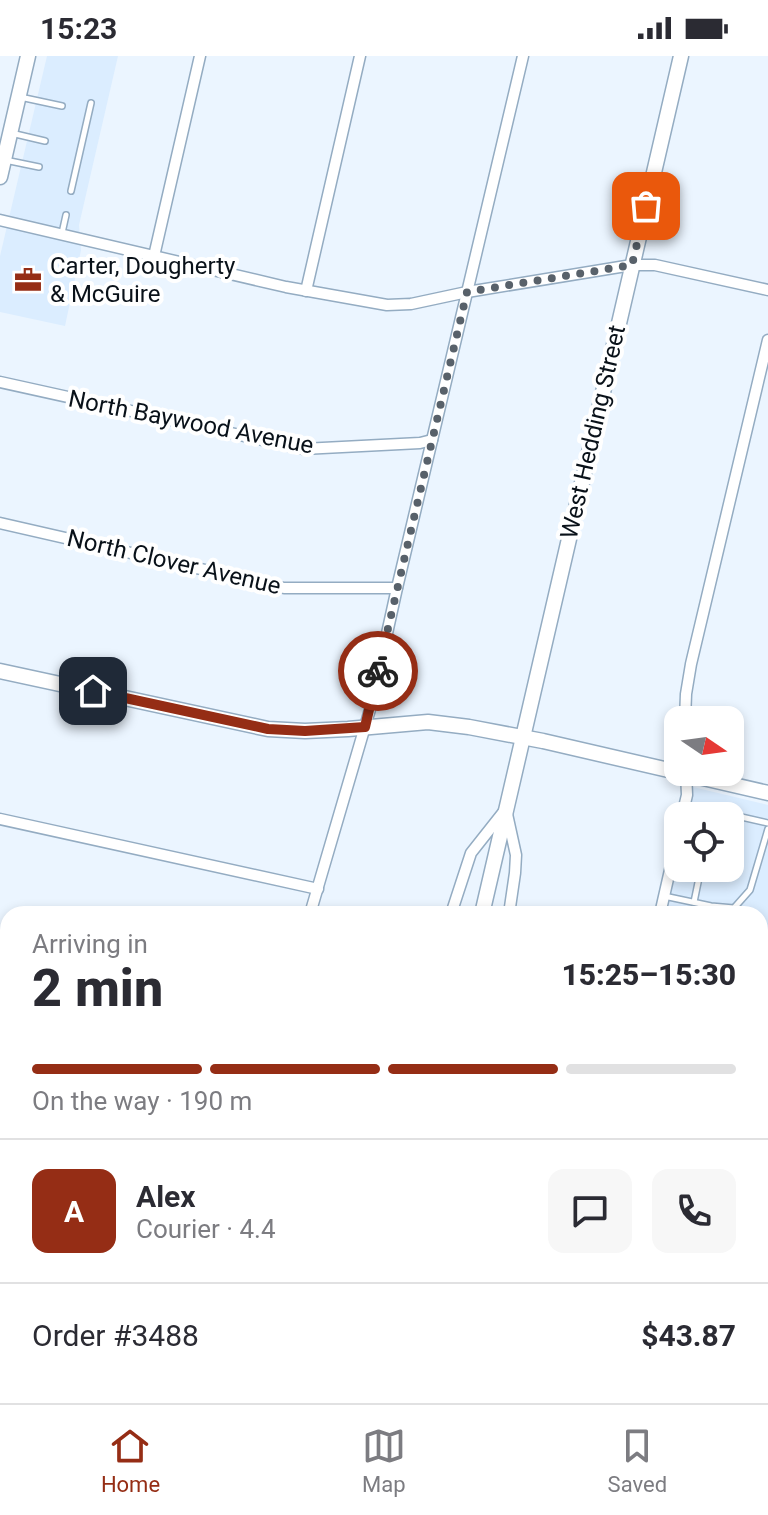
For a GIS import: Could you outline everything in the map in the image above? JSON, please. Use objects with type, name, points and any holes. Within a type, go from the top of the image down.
[{"type":"main road","points":[[0,177],[28,56]]},
{"type":"main road","name":"West Hedding Street","points":[[484,906],[681,56]]},
{"type":"main road","points":[[0,671],[268,729],[305,731],[428,722],[543,741],[664,769]]},
{"type":"main road","points":[[739,786],[768,793]]},
{"type":"street","points":[[154,256],[200,56]]},
{"type":"street","points":[[306,291],[360,56]]},
{"type":"street","points":[[313,906],[365,727],[523,56]]},
{"type":"street","points":[[0,220],[306,291],[387,305],[411,304],[632,265],[655,265],[768,290]]},
{"type":"street","points":[[686,706],[691,664],[768,340]]},
{"type":"street","name":"North Baywood Avenue","points":[[0,382],[303,449],[432,440]]},
{"type":"street","name":"North Clover Avenue","points":[[0,523],[284,588],[397,588]]},
{"type":"street","name":"West Hedding Street","points":[[454,906],[471,853],[506,808]]},
{"type":"street","name":"West Hedding Street","points":[[506,808],[516,855],[510,906]]},
{"type":"street","points":[[0,819],[318,889]]},
{"type":"street","points":[[662,906],[667,882]]},
{"type":"lane","points":[[19,97],[62,106]]},
{"type":"lane","points":[[71,191],[91,103]]},
{"type":"lane","points":[[10,133],[45,141]]},
{"type":"lane","points":[[4,160],[39,167]]},
{"type":"lane","points":[[62,234],[66,215]]},
{"type":"lane","points":[[744,818],[768,823]]},
{"type":"lane","points":[[736,906],[750,890],[768,829]]},
{"type":"lane","points":[[694,902],[698,882]]},
{"type":"lane","points":[[664,896],[717,906]]},
{"type":"shaded area","points":[[47,56],[118,56],[79,225],[81,250],[65,326],[0,312],[0,256]]},
{"type":"shaded area","points":[[693,787],[768,805],[768,906],[669,906],[674,882],[744,882],[744,802],[690,802]]},
{"type":"way so far","points":[[378,671],[467,292],[632,265],[646,206]]},
{"type":"place","name":"Carter, Dougherty & McGuire","points":[[28,280]]},
{"type":"route","points":[[93,691],[268,729],[348,729],[365,727],[378,671]]}]
